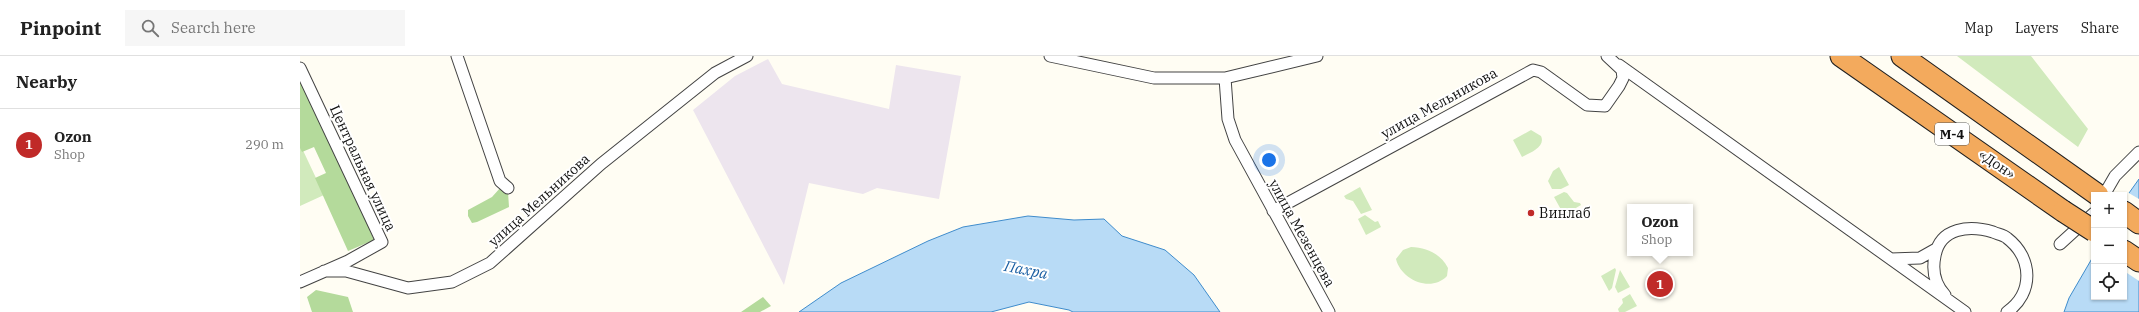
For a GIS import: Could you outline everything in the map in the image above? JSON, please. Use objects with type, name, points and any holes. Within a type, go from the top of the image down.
[{"type":"highway","name":"«Дон»","points":[[1841,56],[2091,229]]},
{"type":"highway","name":"М-4","points":[[1902,56],[2094,192]]},
{"type":"highway","points":[[2127,214],[2139,223]]},
{"type":"highway","points":[[2127,253],[2139,261]]},
{"type":"street","points":[[457,56],[500,182],[508,188]]},
{"type":"street","name":"улица Мельникова","points":[[324,271],[346,271],[408,288],[452,282],[490,263],[607,160],[715,73],[747,56]]},
{"type":"street","points":[[1050,56],[1154,78],[1225,78],[1317,56]]},
{"type":"street","points":[[1607,56],[1965,312]]},
{"type":"street","name":"улица Мельникова","points":[[1273,211],[1533,70],[1541,72],[1587,105],[1605,106],[1623,78],[1622,70],[1617,63]]},
{"type":"street","name":"Центральная улица","points":[[300,68],[382,242],[300,282]]},
{"type":"street","name":"улица Мезенцева","points":[[1225,78],[1228,119],[1231,129],[1273,211],[1328,312]]},
{"type":"street","points":[[2106,192],[2115,176],[2139,152]]},
{"type":"street","points":[[2060,244],[2091,216]]},
{"type":"street","points":[[1970,312],[1953,303],[1940,289],[1932,268],[1936,249],[1947,234],[1957,230],[1979,228],[2007,237],[2022,256],[2028,276],[2023,297],[2007,312]]},
{"type":"street","points":[[1891,259],[1920,258],[1936,249]]},
{"type":"shaded area","points":[[768,59],[782,84],[889,109],[896,65],[961,76],[939,199],[877,188],[863,194],[809,183],[784,285],[693,110],[735,76]]},
{"type":"green space","points":[[1957,56],[2031,56],[2088,129],[2078,147]]},
{"type":"green space","points":[[300,79],[351,186],[374,240],[348,251],[315,178],[326,173],[314,147],[302,152],[300,148]]},
{"type":"green space","points":[[1531,130],[1541,136],[1541,143],[1536,149],[1522,157],[1513,140]]},
{"type":"green space","points":[[300,144],[324,195],[300,206]]},
{"type":"green space","points":[[1559,167],[1569,185],[1561,189],[1552,189],[1548,181],[1553,171]]},
{"type":"green space","points":[[501,187],[508,192],[509,207],[472,223],[468,216],[468,210],[492,197]]},
{"type":"green space","points":[[1360,187],[1372,210],[1361,214],[1353,201],[1346,199],[1344,196]]},
{"type":"green space","points":[[1564,192],[1567,193],[1574,202],[1580,203],[1581,205],[1564,215],[1554,197]]},
{"type":"green space","points":[[1365,215],[1375,222],[1378,221],[1381,227],[1366,235],[1358,219]]},
{"type":"green space","points":[[1411,247],[1428,250],[1437,255],[1448,268],[1447,276],[1440,281],[1425,284],[1410,278],[1404,273],[1396,259],[1403,250]]},
{"type":"green space","points":[[1615,268],[1616,270],[1612,288],[1609,291],[1601,276]]},
{"type":"green space","points":[[1620,270],[1630,287],[1618,293],[1615,287]]},
{"type":"green space","points":[[316,290],[348,297],[353,312],[312,312],[307,297]]},
{"type":"green space","points":[[1630,294],[1637,306],[1625,312],[1619,312],[1618,309],[1623,303],[1622,299]]},
{"type":"green space","points":[[763,297],[771,306],[760,312],[741,312]]},
{"type":"water","points":[[2139,179],[2139,312],[2064,312],[2069,298],[2091,260],[2091,300],[2127,300],[2127,196]]},
{"type":"water","name":"Пахра","points":[[1028,216],[1074,220],[1104,219],[1122,236],[1165,250],[1194,275],[1220,312],[1073,312],[1029,302],[991,312],[799,312],[841,283],[928,241],[963,227]]},
{"type":"pier","points":[[2127,192],[2139,199],[2139,281],[2127,273]]},
{"type":"place","name":"Винлаб","points":[[1531,213]]},
{"type":"place","name":"Ozon","points":[[1660,284]]}]
